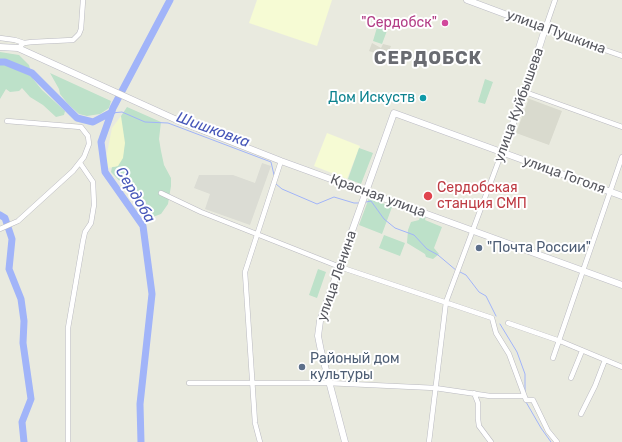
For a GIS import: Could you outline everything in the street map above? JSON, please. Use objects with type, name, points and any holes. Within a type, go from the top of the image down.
[{"type":"street","points":[[0,38],[24,43],[74,40],[81,29],[83,0]]},
{"type":"street","name":"улица Пушкина","points":[[467,0],[622,56]]},
{"type":"street","name":"улица Куйбышева","points":[[428,442],[446,302],[474,231],[525,92],[555,0]]},
{"type":"street","points":[[0,47],[18,48],[24,43]]},
{"type":"street","name":"Красная улица","points":[[18,48],[179,121],[281,162],[366,191],[622,285]]},
{"type":"street","points":[[525,92],[622,127]]},
{"type":"street","name":"улица Гоголя","points":[[394,113],[622,196]]},
{"type":"street","name":"улица Ленина","points":[[345,442],[328,383],[318,336],[320,321],[394,113]]},
{"type":"street","points":[[0,229],[18,221],[37,205],[80,163],[89,144],[88,136],[81,127],[6,121]]},
{"type":"street","points":[[553,358],[560,342],[622,157]]},
{"type":"street","points":[[260,442],[255,423],[254,383],[246,304],[245,272],[256,233],[281,162]]},
{"type":"street","points":[[68,442],[68,328],[83,241],[85,232],[91,223],[94,205],[93,182],[80,163]]},
{"type":"street","points":[[161,193],[201,212],[340,266],[492,318],[495,324],[496,333],[509,354],[525,397]]},
{"type":"street","points":[[508,323],[622,367]]},
{"type":"street","points":[[571,378],[582,351]]},
{"type":"street","points":[[581,414],[595,386],[605,360]]},
{"type":"street","points":[[189,383],[328,383],[435,388],[490,396],[525,397],[533,400],[548,431],[557,442]]},
{"type":"street","points":[[474,393],[478,403],[479,426],[491,442]]},
{"type":"shaded area","points":[[257,0],[332,0],[317,46],[249,23]]},
{"type":"shaded area","points":[[378,24],[388,28],[382,44],[373,41]]},
{"type":"shaded area","points":[[372,43],[381,48],[383,44],[391,46],[389,51],[399,52],[396,60],[369,51]]},
{"type":"shaded area","points":[[0,52],[19,55],[29,65],[33,79],[42,90],[65,111],[64,115],[56,117],[43,105],[30,97],[22,88],[19,91],[10,92],[6,89],[0,99]]},
{"type":"shaded area","points":[[50,73],[111,101],[109,108],[100,114],[87,116],[79,114],[60,94],[59,89]]},
{"type":"shaded area","points":[[485,79],[493,82],[485,104],[478,102]]},
{"type":"shaded area","points":[[527,98],[562,111],[549,145],[516,133],[528,101]]},
{"type":"shaded area","points":[[127,107],[161,122],[159,139],[164,165],[171,178],[171,186],[168,204],[161,214],[150,218],[131,193],[111,172],[112,167],[118,166],[121,116]]},
{"type":"shaded area","points":[[327,133],[360,146],[347,179],[314,166]]},
{"type":"shaded area","points":[[359,148],[373,153],[361,184],[348,179]]},
{"type":"shaded area","points":[[262,163],[271,166],[250,225],[205,209],[210,194],[194,188],[199,175],[233,175],[255,183]]},
{"type":"shaded area","points":[[369,198],[392,207],[382,234],[359,225]]},
{"type":"shaded area","points":[[421,214],[426,216],[425,220],[442,227],[434,248],[439,254],[433,259],[426,257],[425,254],[407,243],[408,230],[411,222],[419,220]]},
{"type":"shaded area","points":[[384,235],[405,243],[400,256],[379,248]]},
{"type":"shaded area","points":[[318,269],[326,272],[317,298],[309,295]]},
{"type":"sand","points":[[121,116],[125,143],[123,158],[118,166],[108,168],[106,158],[112,128]]},
{"type":"waterway","name":"Сердоба","points":[[141,442],[140,404],[152,294],[143,226],[105,172],[101,142],[113,108],[170,0]]},
{"type":"waterway","points":[[0,62],[5,62],[32,73],[77,118],[93,122],[112,112]]},
{"type":"waterway","name":"Шишковка","points":[[111,113],[122,112],[145,122],[168,123],[271,162],[274,175]]},
{"type":"waterway","name":"Шишковка","points":[[276,184],[282,189],[317,204],[334,197],[359,203]]},
{"type":"waterway","name":"Шишковка","points":[[366,202],[371,201],[384,219],[395,228],[414,235],[427,249],[438,255],[457,271]]},
{"type":"waterway","points":[[0,215],[5,218],[12,239],[9,269],[21,299],[24,321],[23,343],[31,399],[22,422],[24,442]]},
{"type":"waterway","name":"Шишковка","points":[[460,272],[466,275],[479,292],[486,296],[496,316]]},
{"type":"waterway","points":[[500,324],[517,352],[525,374],[525,393]]},
{"type":"waterway","points":[[526,402],[551,442]]},
{"type":"place","name":"\"Сердобск\"","points":[[445,23]]},
{"type":"place","name":"Дом Искуств","points":[[423,98]]},
{"type":"place","name":"Сердобская станция СМП","points":[[428,196]]},
{"type":"place","name":"\"Почта России\"","points":[[479,248]]},
{"type":"place","name":"Районый дом культуры","points":[[302,367]]},
{"type":"district","name":"СЕРДОБСК","points":[[428,59]]}]
